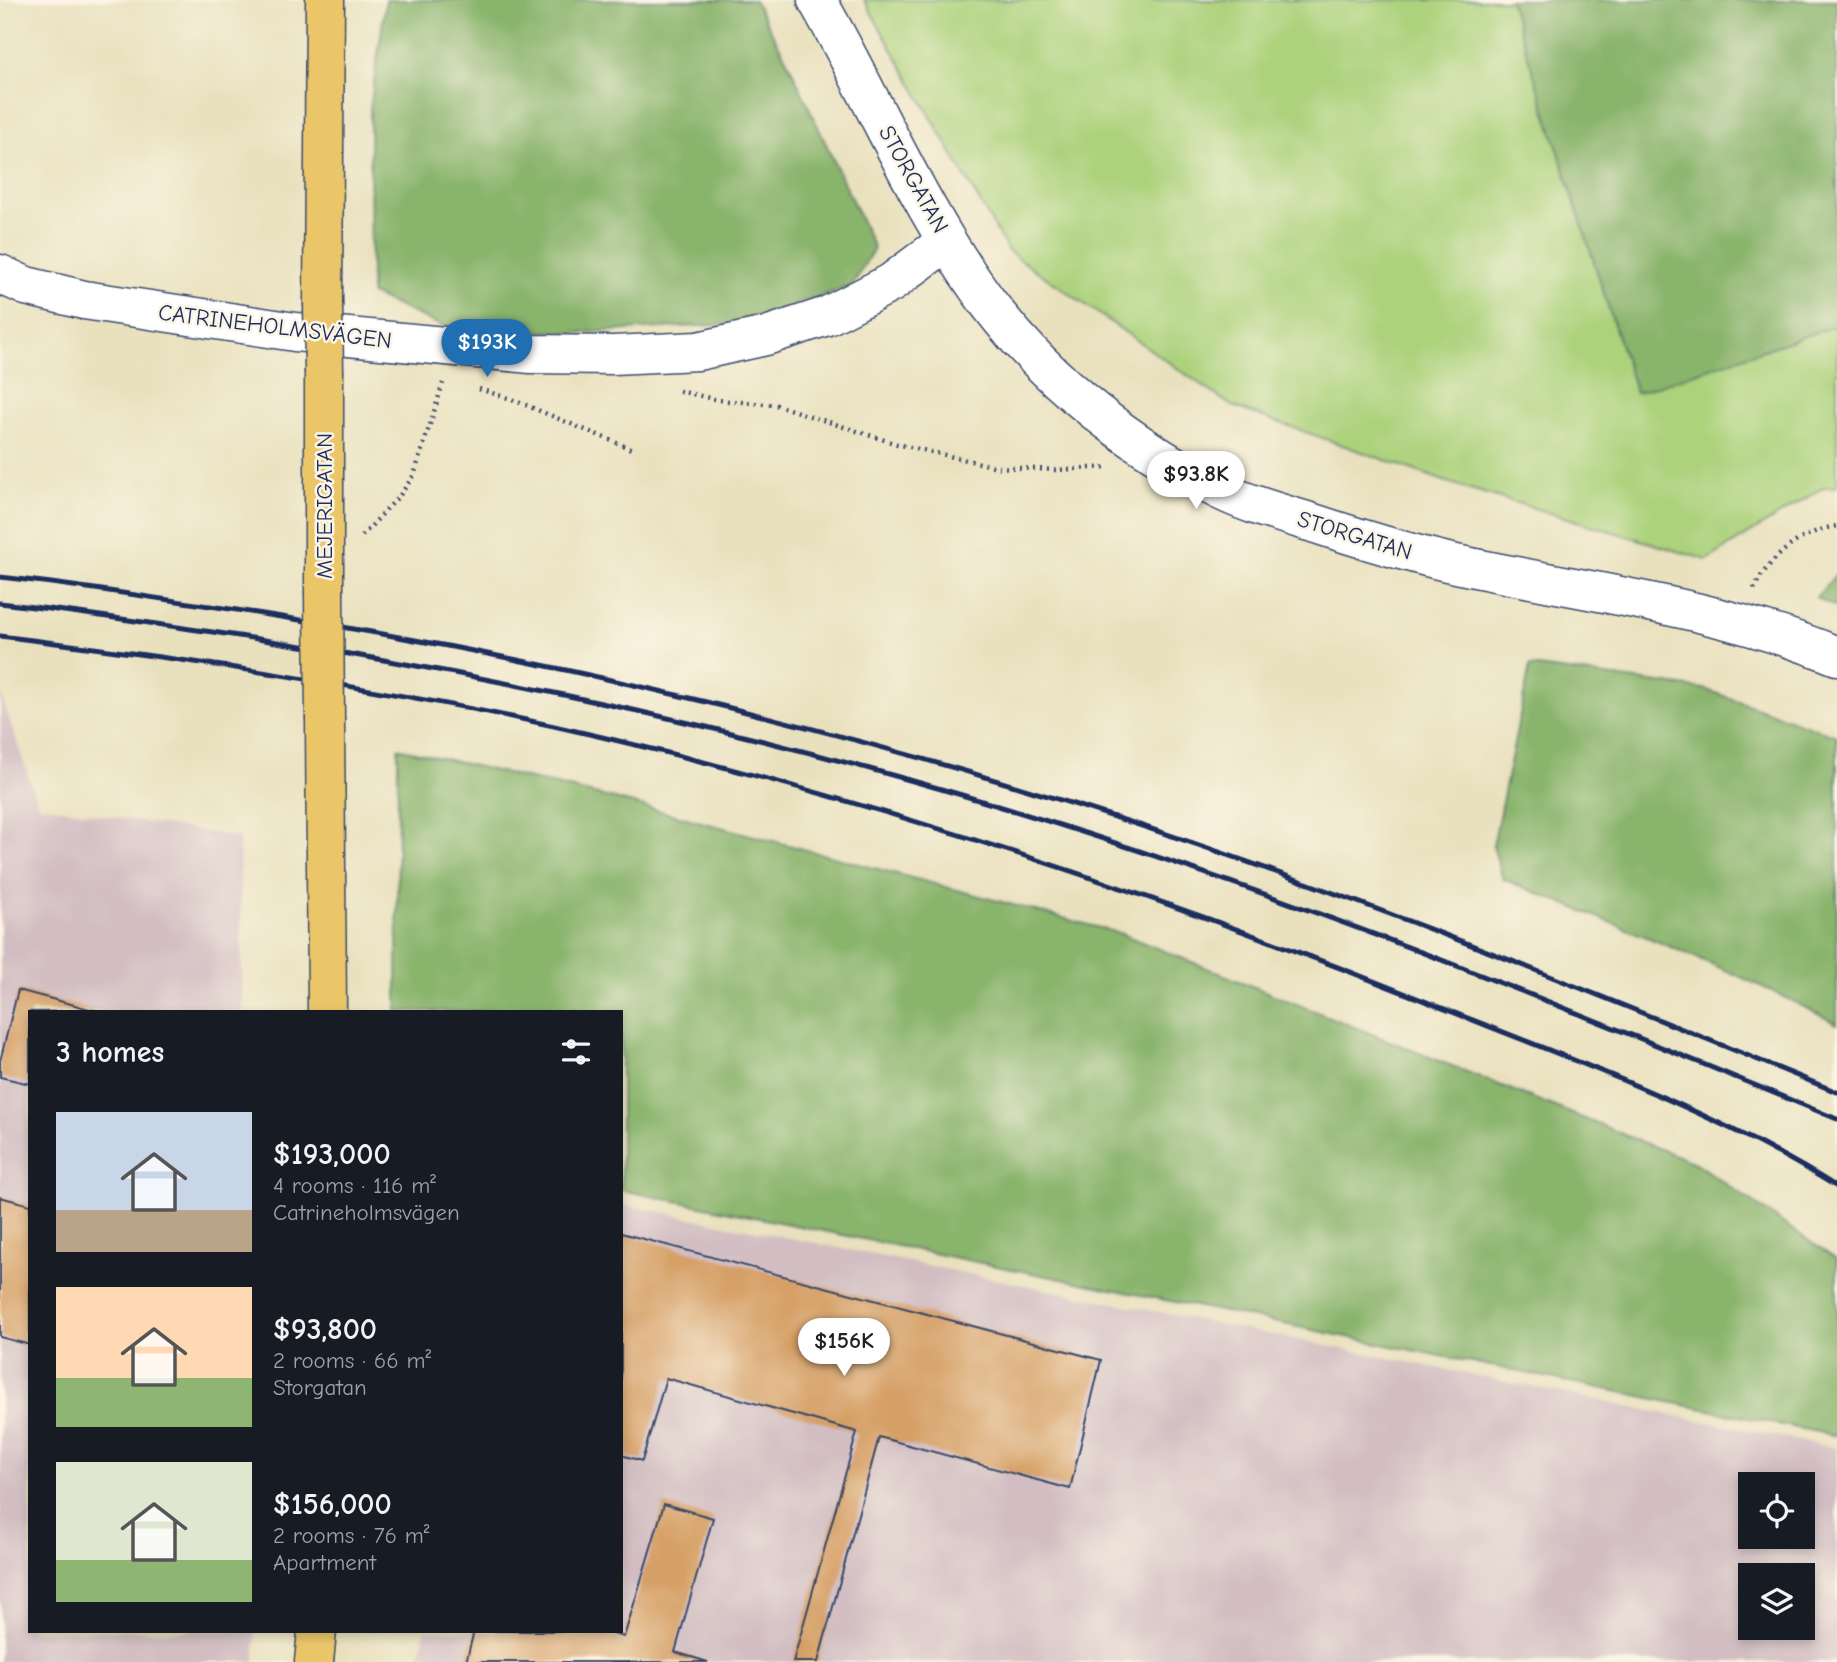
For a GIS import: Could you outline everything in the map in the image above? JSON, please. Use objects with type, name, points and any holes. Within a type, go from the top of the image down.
[{"type":"main road","name":"MEJERIGATAN","points":[[325,0],[323,303],[327,1010]]},
{"type":"main road","points":[[314,1662],[317,1633]]},
{"type":"street","name":"STORGATAN","points":[[817,0],[947,241],[989,304],[1036,360],[1101,415],[1161,459],[1222,492],[1363,539],[1446,561],[1745,623],[1837,656]]},
{"type":"street","name":"CATRINEHOLMSVÄGEN","points":[[0,274],[26,286],[84,300],[295,332],[531,354],[613,355],[698,351],[766,336],[827,316],[891,283],[947,241]]},
{"type":"path","points":[[354,544],[400,495],[414,475],[449,371]]},
{"type":"path","points":[[477,388],[511,399],[634,450]]},
{"type":"path","points":[[666,389],[718,400],[776,405],[897,443],[997,467],[1056,470],[1112,467],[1097,457]]},
{"type":"path","points":[[1745,623],[1752,594],[1761,575],[1774,559],[1808,535],[1837,526]]},
{"type":"shaded area","points":[[0,691],[38,805],[239,837],[243,1010],[28,1010],[28,1633],[255,1633],[255,1662],[0,1662]]},
{"type":"shaded area","points":[[623,1204],[1837,1448],[1837,1662],[418,1662],[425,1633],[623,1633]]},
{"type":"green space","points":[[386,0],[754,0],[788,62],[874,248],[852,286],[731,324],[573,333],[442,326],[371,294],[370,109]]},
{"type":"green space","points":[[864,0],[1510,0],[1636,393],[1837,325],[1837,487],[1824,487],[1707,560],[1447,482],[1232,406],[1008,251]]},
{"type":"green space","points":[[1510,0],[1837,0],[1837,325],[1636,393]]},
{"type":"green space","points":[[1837,573],[1837,608],[1816,598]]},
{"type":"green space","points":[[1530,666],[1704,689],[1837,736],[1837,1024],[1714,965],[1503,879],[1493,846]]},
{"type":"green space","points":[[398,748],[611,798],[1119,933],[1695,1163],[1837,1260],[1837,1436],[623,1190],[623,1010],[397,1010]]},
{"type":"building","points":[[18,990],[93,1010],[28,1010],[28,1084],[0,1077],[0,1061]]},
{"type":"building","points":[[0,1197],[28,1204],[28,1344],[0,1337]]},
{"type":"building","points":[[623,1234],[1101,1360],[1070,1489],[879,1437],[818,1662],[793,1662],[857,1432],[666,1378],[642,1461],[623,1456]]},
{"type":"building","points":[[664,1504],[713,1518],[675,1652],[708,1662],[466,1662],[473,1633],[610,1633],[624,1637]]},
{"type":"railway","points":[[0,577],[210,606],[445,646],[678,695],[908,755],[1022,788],[1225,854],[1489,952],[1837,1092]]},
{"type":"railway","points":[[0,603],[219,633],[479,678],[736,734],[906,779],[1025,814],[1260,892],[1608,1025],[1837,1119]]},
{"type":"railway","points":[[0,636],[139,654],[416,698],[665,752],[885,812],[1102,881],[1209,919],[1527,1041],[1687,1108],[1789,1159],[1837,1187]]}]
